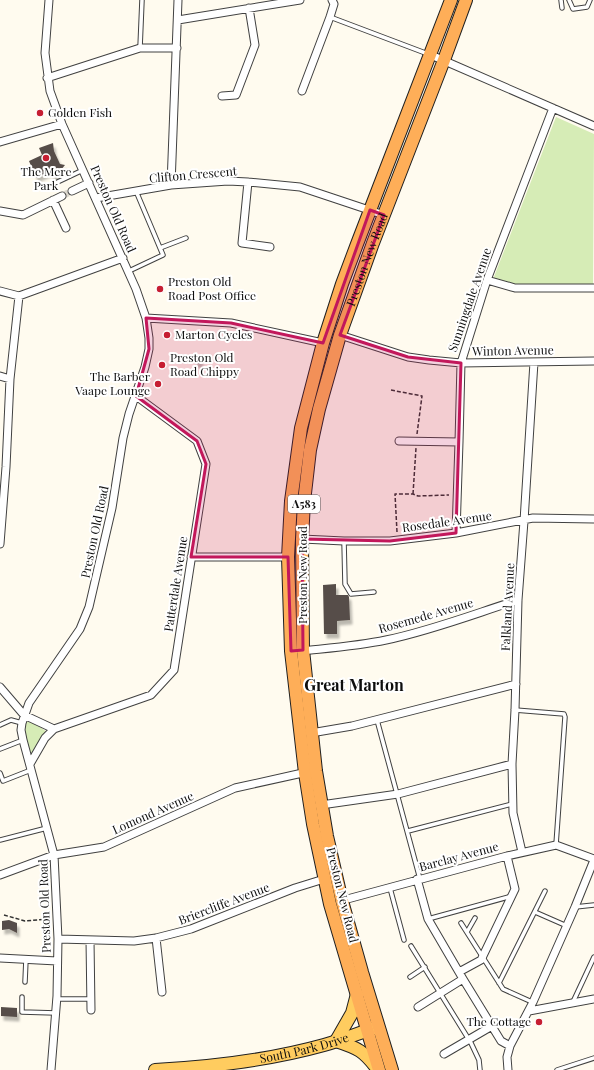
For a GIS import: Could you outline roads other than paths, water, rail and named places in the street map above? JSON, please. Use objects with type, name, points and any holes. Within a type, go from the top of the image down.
[{"type":"highway","name":"Preston New Road","points":[[379,1070],[374,1028],[342,901],[327,836],[322,805],[310,772],[291,651],[288,557],[291,501],[301,428],[323,343],[342,284],[452,0]]},
{"type":"highway","name":"Preston New Road","points":[[392,1070],[374,1028],[357,994],[330,904],[312,824],[310,772],[311,733],[303,650],[302,539],[304,502],[310,450],[340,335],[466,0]]},
{"type":"main road","points":[[336,1041],[352,1013],[357,994]]},
{"type":"main road","name":"South Park Drive","points":[[156,1070],[246,1065],[323,1045],[374,1028]]},
{"type":"main road","name":"A583","points":[[336,1041],[352,1046],[363,1052],[379,1070]]},
{"type":"street","name":"Preston Old Road","points":[[49,0],[45,53],[47,78],[50,91],[62,124],[129,271],[146,318],[149,338],[149,349],[145,366],[129,414],[123,438],[112,508],[89,607],[80,629],[29,703],[24,715],[21,730],[54,855],[58,939],[57,999],[51,1070]]},
{"type":"street","points":[[171,185],[178,0]]},
{"type":"street","points":[[178,20],[300,0]]},
{"type":"street","points":[[302,91],[330,17],[334,4],[332,0]]},
{"type":"street","points":[[222,96],[236,95],[255,45],[249,8]]},
{"type":"street","points":[[47,78],[140,48],[177,48]]},
{"type":"street","points":[[431,55],[594,126]]},
{"type":"street","name":"Sunningdale Avenue","points":[[456,533],[460,442],[460,362],[487,280],[553,108]]},
{"type":"street","points":[[0,142],[62,124]]},
{"type":"street","name":"Clifton Crescent","points":[[96,198],[171,185],[228,181],[248,182],[300,187],[384,215]]},
{"type":"street","points":[[248,182],[242,243],[270,247]]},
{"type":"street","points":[[72,191],[89,183]]},
{"type":"street","points":[[0,211],[23,215],[62,196]]},
{"type":"street","points":[[53,200],[66,228]]},
{"type":"street","points":[[0,291],[19,296],[123,258]]},
{"type":"street","points":[[487,280],[515,288],[593,288]]},
{"type":"street","points":[[0,544],[3,466],[19,296]]},
{"type":"street","points":[[146,318],[231,323],[323,343]]},
{"type":"street","name":"Winton Avenue","points":[[340,335],[408,357],[460,362],[594,361]]},
{"type":"street","name":"Falkland Avenue","points":[[522,852],[514,822],[512,804],[512,764],[518,600],[534,362]]},
{"type":"street","points":[[0,376],[10,379]]},
{"type":"street","name":"Patterdale Avenue","points":[[54,729],[151,695],[174,670],[206,464],[197,441],[136,396]]},
{"type":"street","points":[[399,441],[460,442]]},
{"type":"street","name":"Rosedale Avenue","points":[[302,539],[344,541],[398,540],[456,533],[524,521],[533,518],[594,519]]},
{"type":"street","points":[[191,557],[288,557]]},
{"type":"street","name":"Rosemede Avenue","points":[[291,651],[357,645],[407,635],[518,600]]},
{"type":"street","points":[[311,733],[378,720],[516,684]]},
{"type":"street","points":[[0,688],[24,715],[54,729],[45,738],[31,766]]},
{"type":"street","points":[[322,805],[398,794],[512,764]]},
{"type":"street","name":"Lomond Avenue","points":[[0,875],[54,855],[104,846],[235,788],[310,772]]},
{"type":"street","points":[[508,1070],[507,1057],[510,1046],[529,1011],[567,926],[594,859],[556,845]]},
{"type":"street","name":"Barclay Avenue","points":[[330,904],[522,852],[556,845]]},
{"type":"street","points":[[459,972],[481,960],[515,889],[507,856]]},
{"type":"street","points":[[419,879],[428,919],[492,1026],[502,1041],[510,1046]]},
{"type":"street","name":"Briercliffe Avenue","points":[[58,939],[134,941],[156,938],[191,930],[295,888],[324,880]]},
{"type":"street","points":[[156,938],[162,992]]},
{"type":"street","points":[[90,940],[91,1010]]},
{"type":"street","points":[[0,958],[57,960]]},
{"type":"street","points":[[418,1007],[463,979]]},
{"type":"street","points":[[529,1011],[594,999]]},
{"type":"street","points":[[444,1054],[492,1026]]},
{"type":"lane","points":[[140,48],[142,0]]},
{"type":"lane","points":[[561,0],[562,8]]},
{"type":"lane","points":[[569,0],[573,9],[587,6],[590,0]]},
{"type":"lane","points":[[330,17],[431,55]]},
{"type":"lane","points":[[47,187],[83,170]]},
{"type":"lane","points":[[129,271],[163,255],[136,191]]},
{"type":"lane","points":[[160,248],[186,238]]},
{"type":"lane","points":[[344,541],[346,584],[348,589],[351,594],[374,592]]},
{"type":"lane","points":[[515,710],[564,714],[565,718],[556,845]]},
{"type":"lane","points":[[0,725],[11,720],[22,723]]},
{"type":"lane","points":[[378,720],[408,831],[419,879]]},
{"type":"lane","points":[[0,749],[23,740]]},
{"type":"lane","points":[[0,773],[2,781],[31,766]]},
{"type":"lane","points":[[408,831],[512,804]]},
{"type":"lane","points":[[0,840],[47,828]]},
{"type":"lane","points":[[390,887],[404,940]]},
{"type":"lane","points":[[500,983],[545,890]]},
{"type":"lane","points":[[428,919],[512,896]]},
{"type":"lane","points":[[575,907],[594,905]]},
{"type":"lane","points":[[535,912],[567,926]]},
{"type":"lane","points":[[467,932],[475,918]]},
{"type":"lane","points":[[461,923],[503,989],[533,1002]]},
{"type":"lane","points":[[412,946],[468,1039],[479,1060],[480,1070]]},
{"type":"lane","points":[[573,1002],[594,957]]},
{"type":"lane","points":[[25,982],[26,959]]},
{"type":"lane","points":[[410,977],[425,967]]},
{"type":"lane","points":[[22,997],[22,1012],[56,1013]]},
{"type":"lane","points":[[57,999],[91,999]]},
{"type":"lane","points":[[557,1070],[594,1058]]},
{"type":"tunnel","points":[[62,196],[72,191]]},
{"type":"place","name":"Golden Fish","points":[[40,113]]},
{"type":"place","name":"The Mere Park","points":[[46,158]]},
{"type":"place","name":"Preston Old Road Post Office","points":[[160,289]]},
{"type":"place","name":"Marton Cycles","points":[[167,335]]},
{"type":"place","name":"Preston Old Road Chippy","points":[[162,365]]},
{"type":"place","name":"The Barber Vaape Lounge","points":[[158,384]]},
{"type":"place","name":"The Cottage","points":[[539,1022]]},
{"type":"district","name":"Great Marton","points":[[354,685]]}]
